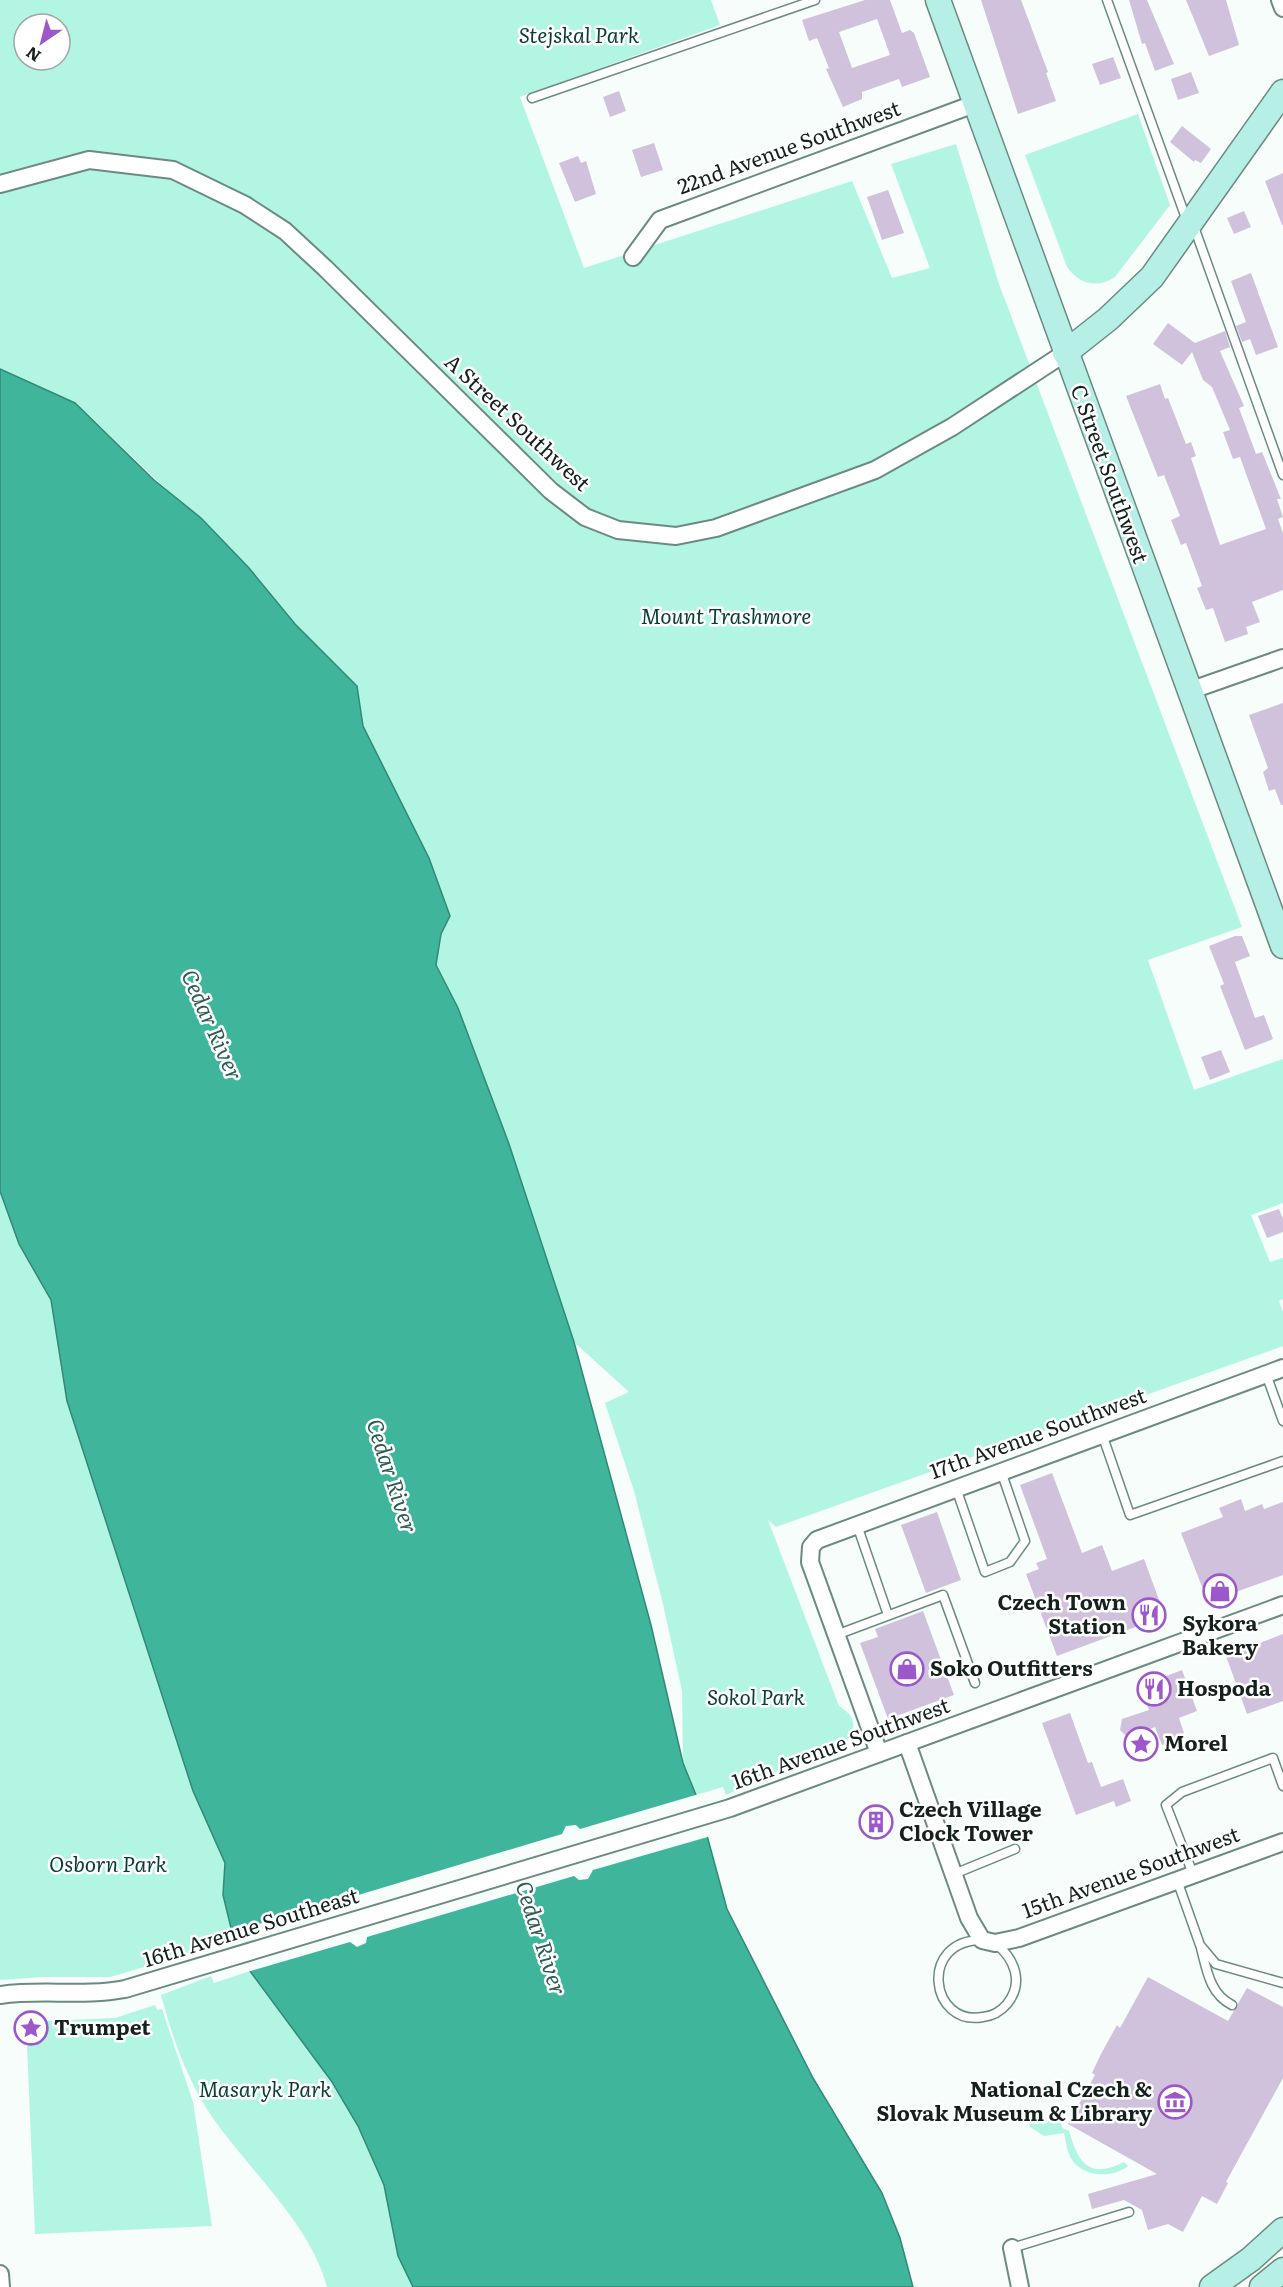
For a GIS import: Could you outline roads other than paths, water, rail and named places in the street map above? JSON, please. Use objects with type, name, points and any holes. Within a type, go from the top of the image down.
[{"type":"main road","name":"C Street Southwest","points":[[938,0],[1283,946]]},
{"type":"main road","points":[[1065,353],[1131,299],[1152,277],[1283,92]]},
{"type":"main road","points":[[1212,2287],[1251,2259],[1283,2230]]},
{"type":"main road","points":[[1262,2287],[1283,2270]]},
{"type":"street","points":[[1280,0],[1283,8]]},
{"type":"street","name":"22nd Avenue Southwest","points":[[633,257],[660,220],[977,103]]},
{"type":"street","name":"A Street Southwest","points":[[0,184],[89,160],[173,170],[245,205],[285,231],[317,260],[551,491],[585,517],[618,530],[676,536],[716,528],[874,470],[952,427],[1065,353]]},
{"type":"street","points":[[1189,691],[1283,658]]},
{"type":"street","name":"17th Avenue Southwest","points":[[836,1635],[810,1562],[811,1547],[825,1536],[1283,1368]]},
{"type":"street","name":"16th Avenue Southwest","points":[[510,1874],[730,1808],[1283,1605]]},
{"type":"street","points":[[836,1635],[879,1753]]},
{"type":"street","points":[[907,1743],[969,1918],[988,1942]]},
{"type":"street","name":"15th Avenue Southwest","points":[[988,1942],[1019,1938],[1283,1842]]},
{"type":"street","name":"16th Avenue Southeast","points":[[0,1995],[31,1992],[106,1993],[149,1983],[207,1963],[510,1874]]},
{"type":"street","points":[[1012,2248],[1020,2287]]},
{"type":"street","points":[[0,2274],[1,2287]]},
{"type":"lane","points":[[531,98],[815,0]]},
{"type":"lane","points":[[1107,0],[1283,475]]},
{"type":"lane","points":[[1266,1374],[1283,1421]]},
{"type":"lane","points":[[1102,1434],[1130,1515],[1283,1461]]},
{"type":"lane","points":[[956,1487],[985,1572],[1010,1562],[1024,1541],[1001,1471]]},
{"type":"lane","points":[[857,1525],[888,1616]]},
{"type":"lane","points":[[836,1635],[943,1595],[975,1683]]},
{"type":"lane","points":[[1232,2005],[1222,2000],[1211,1985],[1166,1805],[1182,1792],[1273,1758],[1283,1786]]},
{"type":"lane","points":[[954,1874],[1015,1849]]},
{"type":"lane","points":[[970,1940],[988,1942],[1012,1961],[1016,1974],[1014,1992],[1004,2008],[993,2015],[968,2017],[946,2003],[939,1991],[937,1978],[940,1964],[952,1948],[970,1940]]},
{"type":"lane","points":[[1200,1945],[1216,1964],[1283,1983]]},
{"type":"lane","points":[[1012,2248],[1129,2212]]},
{"type":"water","name":"Cedar River","points":[[0,369],[75,403],[154,480],[201,518],[249,568],[295,624],[357,686],[363,726],[429,858],[450,916],[441,934],[436,965],[458,1008],[509,1144],[574,1342],[651,1625],[683,1763],[696,1795],[727,1909],[813,2078],[882,2193],[900,2238],[913,2287],[413,2287],[398,2256],[384,2185],[358,2126],[332,2082],[250,1971],[232,1932],[223,1895],[225,1863],[193,1791],[67,1401],[51,1300],[19,1244],[0,1191]]},
{"type":"place","name":"Sykora Bakery","points":[[1220,1591]]},
{"type":"place","name":"Czech Town Station","points":[[1149,1615]]},
{"type":"place","name":"Soko Outfitters","points":[[907,1669]]},
{"type":"place","name":"Hospoda","points":[[1154,1689]]},
{"type":"place","name":"Morel","points":[[1141,1744]]},
{"type":"place","name":"Czech Village Clock Tower","points":[[876,1822]]},
{"type":"place","name":"Trumpet","points":[[31,2028]]},
{"type":"place","name":"National Czech & Slovak Museum & Library","points":[[1175,2102]]},
{"type":"park label","name":"Stejskal Park","points":[[579,36]]},
{"type":"park label","name":"Mount Trashmore","points":[[726,617]]},
{"type":"park label","name":"Sokol Park","points":[[756,1698]]},
{"type":"park label","name":"Osborn Park","points":[[108,1865]]},
{"type":"park label","name":"Masaryk Park","points":[[265,2090]]}]
